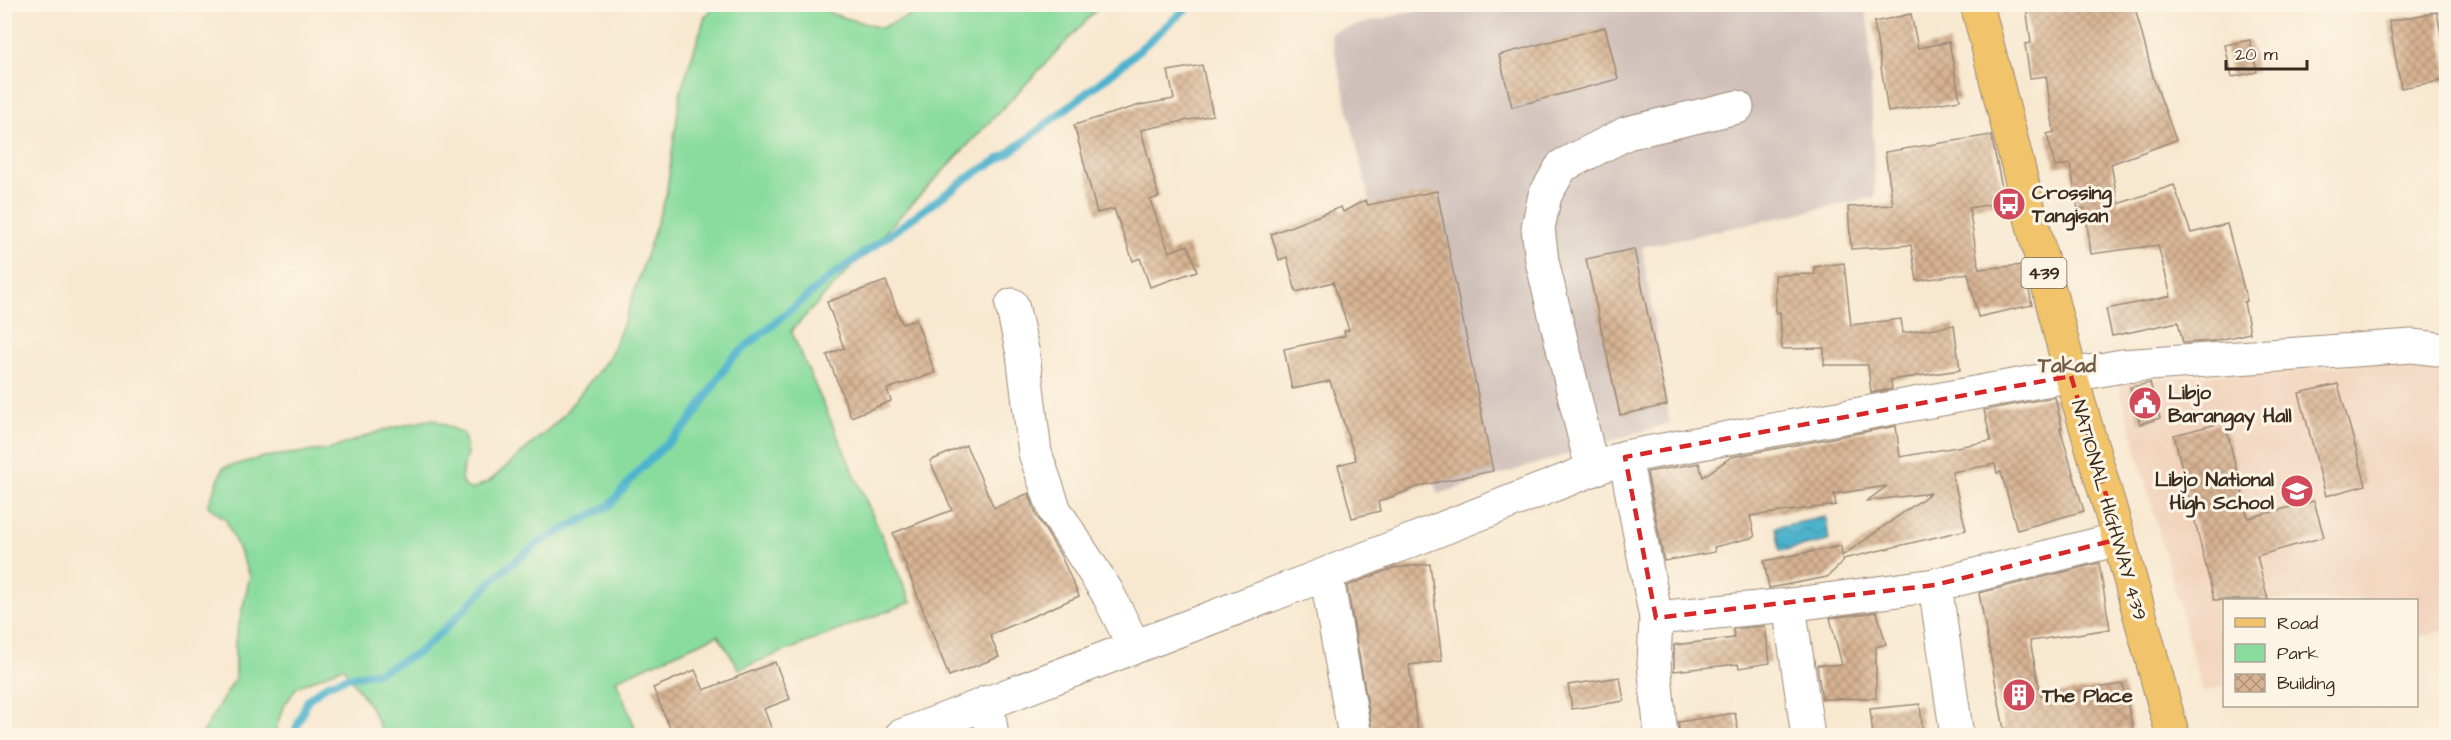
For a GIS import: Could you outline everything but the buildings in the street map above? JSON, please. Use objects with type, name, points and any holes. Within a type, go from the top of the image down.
[{"type":"main road","name":"NATIONAL HIGHWAY 439","points":[[1977,4],[2071,376],[2173,735]]},
{"type":"street","points":[[1592,470],[1542,261],[1538,228],[1545,195],[1562,166],[1628,134],[1737,107]]},
{"type":"street","points":[[1012,305],[1023,354],[1035,453],[1055,511],[1107,592],[1134,646]]},
{"type":"street","points":[[903,735],[1625,457],[2122,366],[2412,346],[2446,350]]},
{"type":"street","points":[[1625,457],[1656,618],[1654,663],[1661,735]]},
{"type":"street","points":[[1656,618],[1789,605],[1935,585],[2119,539]]},
{"type":"street","points":[[1326,574],[1355,735]]},
{"type":"street","points":[[1935,585],[1957,735]]},
{"type":"street","points":[[1789,605],[1808,735]]},
{"type":"street","points":[[987,702],[992,735]]},
{"type":"highlighted area","points":[[2071,376],[2119,539],[1935,585],[1656,618],[1625,457]]},
{"type":"shaded area","points":[[1441,4],[1864,5],[1869,30],[1875,197],[1642,247],[1670,423],[1438,494],[1330,32]]},
{"type":"shaded area","name":"Libjo National High School","points":[[2387,362],[2446,368],[2446,630],[2418,637],[2418,599],[2223,599],[2223,686],[2203,692],[2118,382]]},
{"type":"green space","points":[[716,5],[820,5],[832,14],[881,28],[934,5],[1101,5],[791,331],[911,602],[739,669],[718,635],[616,680],[638,735],[384,735],[370,707],[343,667],[297,687],[283,707],[274,735],[201,735],[235,679],[235,641],[250,576],[226,520],[208,506],[223,468],[264,457],[331,449],[383,430],[433,419],[464,434],[467,454],[461,477],[463,485],[471,490],[491,480],[560,419],[608,359],[623,325],[666,196],[681,90],[705,17]]},
{"type":"water","points":[[1826,517],[1829,541],[1780,551],[1776,527]]},
{"type":"waterway","points":[[293,736],[308,699],[328,684],[348,677],[379,672],[418,653],[502,571],[539,543],[610,505],[640,469],[689,423],[731,359],[828,279],[972,175],[1009,153],[1121,66],[1191,4]]},
{"type":"place","name":"Crossing Tangisan","points":[[2009,204]]},
{"type":"place","name":"Libjo Barangay Hall","points":[[2145,403]]},
{"type":"place","name":"Libjo National High School","points":[[2297,491]]},
{"type":"place","name":"The Place","points":[[2019,695]]},
{"type":"district","name":"Takad","points":[[2067,365]]}]
